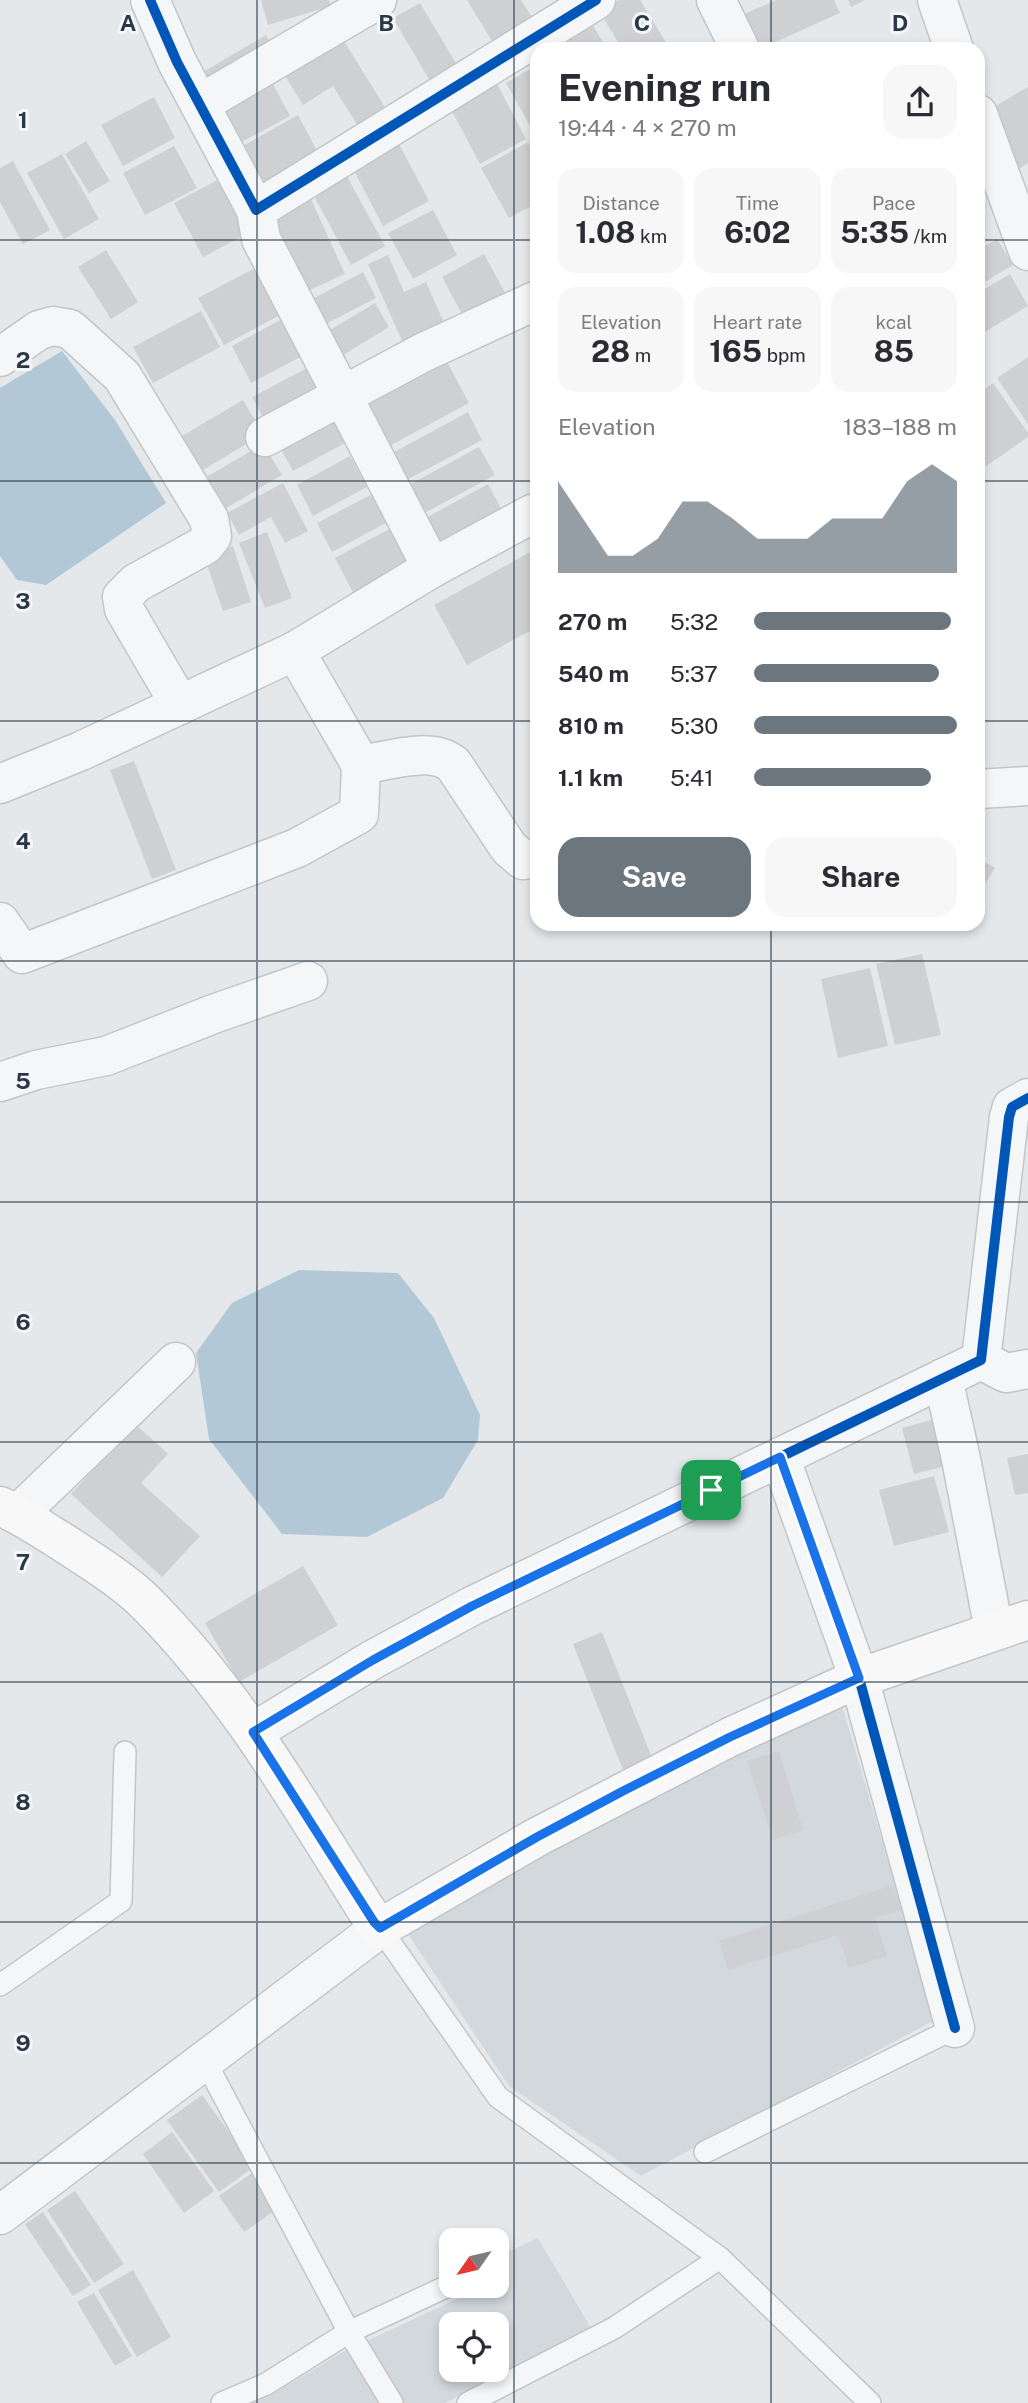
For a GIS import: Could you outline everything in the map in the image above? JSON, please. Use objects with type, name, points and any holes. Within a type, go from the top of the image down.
[{"type":"main road","points":[[9,1510],[85,1556],[144,1601],[195,1656],[253,1732],[380,1928],[537,1837],[730,1737],[859,1678],[1011,1625]]},
{"type":"street","points":[[150,0],[177,62],[256,210],[261,239],[432,568]]},
{"type":"street","points":[[200,104],[377,0]]},
{"type":"street","points":[[256,210],[596,0]]},
{"type":"street","points":[[716,0],[737,42]]},
{"type":"street","points":[[937,0],[952,42]]},
{"type":"street","points":[[985,133],[1028,251]]},
{"type":"street","points":[[265,437],[424,352],[530,303]]},
{"type":"street","points":[[0,358],[38,330],[53,326],[70,330],[122,376],[209,519],[212,536],[205,545],[136,583],[127,589],[122,597],[124,609],[180,705]]},
{"type":"street","points":[[0,784],[81,751],[295,651],[432,568],[530,515]]},
{"type":"street","points":[[0,922],[22,954],[297,848],[359,814],[360,765],[295,651]]},
{"type":"street","points":[[360,765],[428,754],[446,759],[453,764],[509,848],[523,860],[530,859]]},
{"type":"street","points":[[985,789],[1028,786]]},
{"type":"street","points":[[0,1082],[36,1070],[106,1056],[308,981]]},
{"type":"street","points":[[981,1360],[1009,1117],[1012,1107],[1028,1098]]},
{"type":"street","points":[[981,1360],[1006,1373],[1028,1369]]},
{"type":"street","points":[[253,1732],[373,1660],[472,1606],[981,1360]]},
{"type":"street","points":[[9,1510],[176,1362]]},
{"type":"street","points":[[943,1378],[961,1459],[1011,1625]]},
{"type":"street","points":[[780,1457],[859,1678],[955,2028]]},
{"type":"street","points":[[0,2215],[380,1928]]},
{"type":"lane","points":[[0,1985],[121,1901],[124,1752]]},
{"type":"lane","points":[[380,1928],[498,2097],[720,2259],[870,2403]]},
{"type":"lane","points":[[705,2152],[955,2028]]},
{"type":"lane","points":[[205,2061],[349,2332],[392,2403]]},
{"type":"lane","points":[[468,2403],[614,2328],[720,2259]]},
{"type":"lane","points":[[222,2403],[266,2384],[349,2332],[439,2290]]},
{"type":"shaded area","points":[[837,1689],[935,2020],[641,2176],[509,2086],[408,1934]]},
{"type":"shaded area","points":[[538,2238],[591,2328],[509,2370],[509,2312],[439,2312],[439,2382],[486,2382],[445,2403],[252,2403],[273,2394],[341,2353],[459,2298],[509,2298],[509,2251]]},
{"type":"water","points":[[62,351],[115,420],[166,503],[46,585],[17,580],[0,556],[0,388]]},
{"type":"water","points":[[299,1270],[398,1273],[434,1318],[480,1415],[478,1440],[443,1498],[367,1537],[282,1534],[209,1439],[196,1353],[232,1303]]},
{"type":"building","points":[[261,0],[329,0],[331,6],[268,25]]},
{"type":"building","points":[[467,0],[521,0],[535,22],[495,46]]},
{"type":"building","points":[[619,0],[640,0],[666,42],[618,42],[600,12]]},
{"type":"building","points":[[776,0],[834,0],[840,13],[776,42],[757,42],[744,14]]},
{"type":"building","points":[[848,0],[865,0],[851,7]]},
{"type":"building","points":[[420,3],[460,70],[433,86],[393,18]]},
{"type":"building","points":[[592,24],[603,42],[563,42]]},
{"type":"building","points":[[337,30],[391,117],[363,134],[333,86],[303,105],[279,66]]},
{"type":"building","points":[[266,35],[277,55],[214,92],[203,72]]},
{"type":"building","points":[[530,69],[530,126],[506,83]]},
{"type":"building","points":[[266,71],[290,116],[238,144],[214,99]]},
{"type":"building","points":[[496,82],[526,139],[480,164],[450,107]]},
{"type":"building","points":[[1028,87],[1028,163],[1016,171],[987,111]]},
{"type":"building","points":[[154,97],[175,138],[123,166],[101,125]]},
{"type":"building","points":[[298,115],[324,164],[268,194],[243,146]]},
{"type":"building","points":[[86,141],[110,181],[89,193],[65,154]]},
{"type":"building","points":[[528,142],[530,207],[509,218],[481,168]]},
{"type":"building","points":[[399,144],[429,201],[383,226],[353,169]]},
{"type":"building","points":[[174,146],[197,188],[145,215],[123,173]]},
{"type":"building","points":[[62,154],[99,219],[64,239],[27,173]]},
{"type":"building","points":[[13,161],[50,230],[23,244],[0,202],[0,168]]},
{"type":"building","points":[[344,171],[385,246],[351,265],[311,190]]},
{"type":"building","points":[[229,174],[258,228],[203,257],[174,203]]},
{"type":"building","points":[[310,197],[345,274],[301,294],[265,217]]},
{"type":"building","points":[[433,210],[457,255],[413,279],[388,233]]},
{"type":"building","points":[[997,239],[1013,265],[985,282],[985,246]]},
{"type":"building","points":[[106,250],[138,302],[111,319],[78,267]]},
{"type":"building","points":[[484,254],[511,304],[469,327],[442,277]]},
{"type":"building","points":[[388,255],[404,292],[426,282],[449,334],[407,352],[368,264]]},
{"type":"building","points":[[257,267],[282,314],[224,345],[198,298]]},
{"type":"building","points":[[363,272],[376,298],[320,327],[307,302]]},
{"type":"building","points":[[1010,274],[1028,306],[985,332],[985,289]]},
{"type":"building","points":[[375,303],[389,327],[335,360],[320,336]]},
{"type":"building","points":[[201,311],[220,347],[153,383],[133,347]]},
{"type":"building","points":[[284,318],[304,355],[251,383],[232,346]]},
{"type":"building","points":[[1028,357],[1028,424],[997,378]]},
{"type":"building","points":[[447,362],[469,403],[382,450],[360,409]]},
{"type":"building","points":[[307,368],[322,395],[267,425],[252,397]]},
{"type":"building","points":[[993,383],[1028,433],[1028,437],[985,467],[985,389]]},
{"type":"building","points":[[243,400],[263,434],[198,473],[177,439]]},
{"type":"building","points":[[329,409],[347,442],[293,471],[275,438]]},
{"type":"building","points":[[468,412],[482,440],[401,483],[387,456]]},
{"type":"building","points":[[263,444],[282,475],[223,510],[205,478]]},
{"type":"building","points":[[479,447],[495,475],[421,515],[405,487]]},
{"type":"building","points":[[350,456],[367,487],[313,516],[297,485]]},
{"type":"building","points":[[283,483],[308,531],[285,543],[271,517],[239,535],[227,513]]},
{"type":"building","points":[[488,484],[504,514],[438,549],[422,520]]},
{"type":"building","points":[[380,490],[395,518],[332,552],[317,523]]},
{"type":"building","points":[[397,525],[416,561],[354,594],[335,558]]},
{"type":"building","points":[[267,532],[292,598],[265,608],[239,543]]},
{"type":"building","points":[[233,546],[251,602],[223,611],[204,556]]},
{"type":"building","points":[[530,552],[530,631],[467,665],[434,605]]},
{"type":"building","points":[[134,761],[176,870],[152,879],[110,770]]},
{"type":"building","points":[[985,862],[995,868],[985,884]]},
{"type":"building","points":[[922,954],[941,1035],[895,1045],[876,964]]},
{"type":"building","points":[[870,968],[888,1046],[838,1058],[821,979]]},
{"type":"building","points":[[942,1417],[954,1464],[914,1474],[902,1428]]},
{"type":"building","points":[[135,1424],[168,1454],[141,1483],[200,1536],[162,1577],[71,1494]]},
{"type":"building","points":[[1028,1454],[1028,1493],[1015,1495],[1007,1458]]},
{"type":"building","points":[[934,1476],[949,1532],[894,1546],[879,1490]]},
{"type":"building","points":[[303,1566],[338,1625],[239,1682],[205,1623]]},
{"type":"building","points":[[602,1632],[652,1758],[623,1770],[573,1644]]},
{"type":"building","points":[[779,1751],[803,1830],[773,1840],[747,1761]]},
{"type":"building","points":[[893,1885],[901,1910],[875,1918],[887,1956],[849,1968],[838,1935],[728,1970],[719,1941]]},
{"type":"building","points":[[202,2095],[254,2167],[219,2192],[167,2120]]},
{"type":"building","points":[[172,2132],[214,2191],[184,2213],[143,2154]]},
{"type":"building","points":[[252,2173],[277,2209],[244,2232],[219,2196]]},
{"type":"building","points":[[75,2191],[124,2264],[94,2283],[47,2210]]},
{"type":"building","points":[[43,2212],[91,2285],[73,2296],[25,2224]]},
{"type":"building","points":[[133,2270],[171,2337],[137,2357],[98,2290]]},
{"type":"building","points":[[94,2293],[132,2356],[115,2366],[77,2302]]},
{"type":"cycle path","points":[[150,0],[177,62],[256,210],[596,0]]},
{"type":"cycle path","points":[[253,1732],[372,1660],[472,1606],[981,1360],[1009,1117],[1012,1107],[1028,1098]]},
{"type":"cycle path","points":[[780,1457],[859,1678],[955,2028]]},
{"type":"route","points":[[780,1457],[859,1678],[730,1737],[623,1791],[537,1837],[380,1928],[253,1732],[373,1660],[472,1606],[711,1490],[780,1457]]}]
